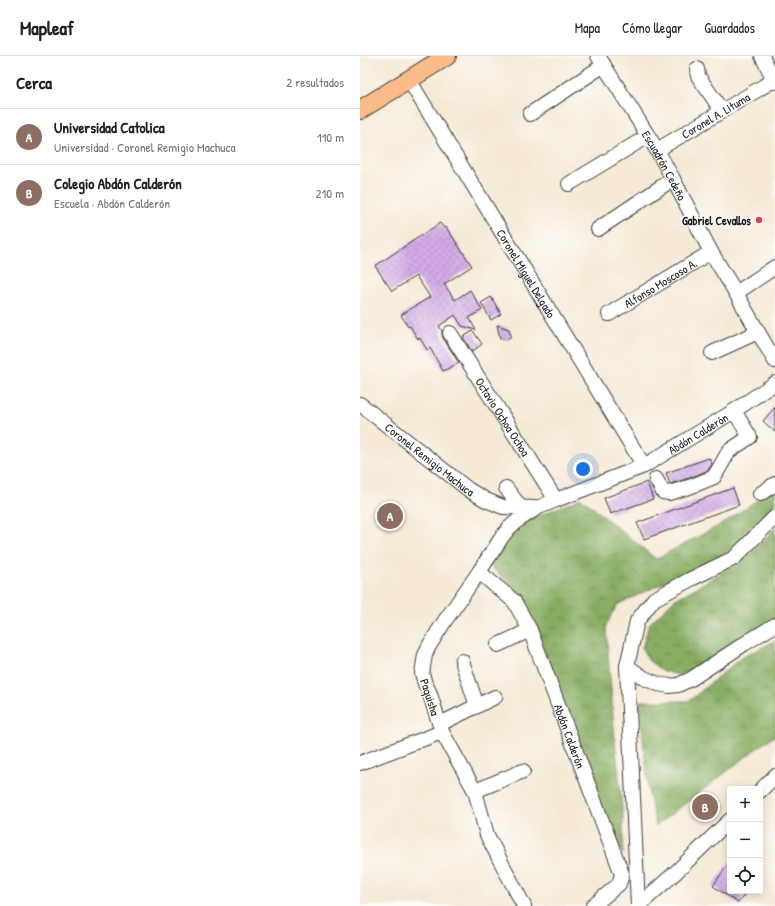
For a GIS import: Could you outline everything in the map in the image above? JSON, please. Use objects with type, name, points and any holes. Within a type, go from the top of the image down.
[{"type":"main road","points":[[360,110],[447,56]]},
{"type":"street","points":[[762,56],[775,81]]},
{"type":"street","points":[[530,114],[601,60]]},
{"type":"street","name":"Escuadrón Cedeño","points":[[601,60],[657,150],[711,252],[736,292],[775,361]]},
{"type":"street","points":[[697,70],[698,76],[722,111]]},
{"type":"street","name":"Coronel Miguel Delgado","points":[[409,80],[644,466]]},
{"type":"street","name":"Coronel A. Lituma","points":[[657,150],[775,81]]},
{"type":"street","points":[[570,184],[648,136]]},
{"type":"street","points":[[598,229],[673,179]]},
{"type":"street","name":"Alfonso Moscoso A.","points":[[609,314],[711,252]]},
{"type":"street","points":[[736,292],[775,267]]},
{"type":"street","points":[[712,353],[758,332]]},
{"type":"street","name":"Octavio Ochoa Ochoa","points":[[450,333],[556,500]]},
{"type":"street","name":"Abdón Calderón","points":[[503,507],[537,508],[644,466],[734,411],[775,383]]},
{"type":"street","name":"Coronel Remigio Machuca","points":[[360,404],[469,490],[486,500],[503,507]]},
{"type":"street","points":[[656,479],[663,492],[669,493],[692,486],[714,476],[729,451],[750,437],[734,411]]},
{"type":"street","points":[[760,494],[775,484]]},
{"type":"street","points":[[506,488],[521,508]]},
{"type":"street","name":"Paquisha","points":[[524,906],[488,835],[475,792],[441,728],[422,673],[425,655],[429,646],[502,537],[517,521],[537,508]]},
{"type":"street","points":[[638,906],[627,666],[637,621],[654,599],[734,558],[775,518]]},
{"type":"street","name":"Abdón Calderón","points":[[479,572],[514,601],[530,630],[622,874],[619,884],[593,906]]},
{"type":"street","points":[[627,666],[644,678],[658,684],[669,686],[678,685],[691,679],[744,644],[775,626]]},
{"type":"street","points":[[498,645],[530,630]]},
{"type":"street","points":[[462,661],[476,706]]},
{"type":"street","points":[[360,763],[441,728],[476,706],[495,697]]},
{"type":"street","points":[[475,792],[523,771]]},
{"type":"street","points":[[763,788],[775,776]]},
{"type":"street","points":[[638,906],[728,822]]},
{"type":"green space","points":[[775,488],[775,505],[756,527],[726,553],[617,605],[606,626],[615,740],[623,814],[623,854],[585,769],[556,680],[521,594],[488,564],[502,544],[531,519],[581,498],[656,559],[722,524]]},
{"type":"green space","points":[[775,528],[775,621],[738,639],[695,669],[678,675],[661,670],[648,660],[642,648],[649,624],[674,600],[725,571],[750,554]]},
{"type":"green space","points":[[775,641],[775,736],[656,826],[649,795],[639,701],[689,701],[741,658]]},
{"type":"building","points":[[440,223],[444,228],[446,227],[472,266],[444,284],[455,300],[470,290],[482,310],[469,318],[476,330],[462,326],[455,315],[439,326],[442,331],[443,338],[459,363],[443,371],[430,348],[427,350],[420,338],[418,339],[410,326],[408,327],[401,315],[430,297],[416,276],[392,291],[375,266]]},
{"type":"building","points":[[491,297],[501,314],[491,320],[481,303]]},
{"type":"building","points":[[497,325],[509,329],[511,336],[506,340],[500,338]]},
{"type":"building","points":[[473,331],[482,344],[472,352],[463,337]]},
{"type":"building","points":[[775,407],[775,432],[763,421]]},
{"type":"building","points":[[709,458],[712,464],[708,470],[670,484],[666,473]]},
{"type":"building","points":[[647,482],[653,499],[610,514],[604,498]]},
{"type":"building","points":[[733,488],[739,505],[644,539],[637,523]]},
{"type":"building","points":[[727,865],[727,894],[745,894],[738,903],[713,886]]},
{"type":"place","name":"Gabriel Cevallos","points":[[759,220]]},
{"type":"place","name":"Universidad Catolica","points":[[390,516]]},
{"type":"place","name":"Colegio Abdón Calderón","points":[[705,807]]}]
